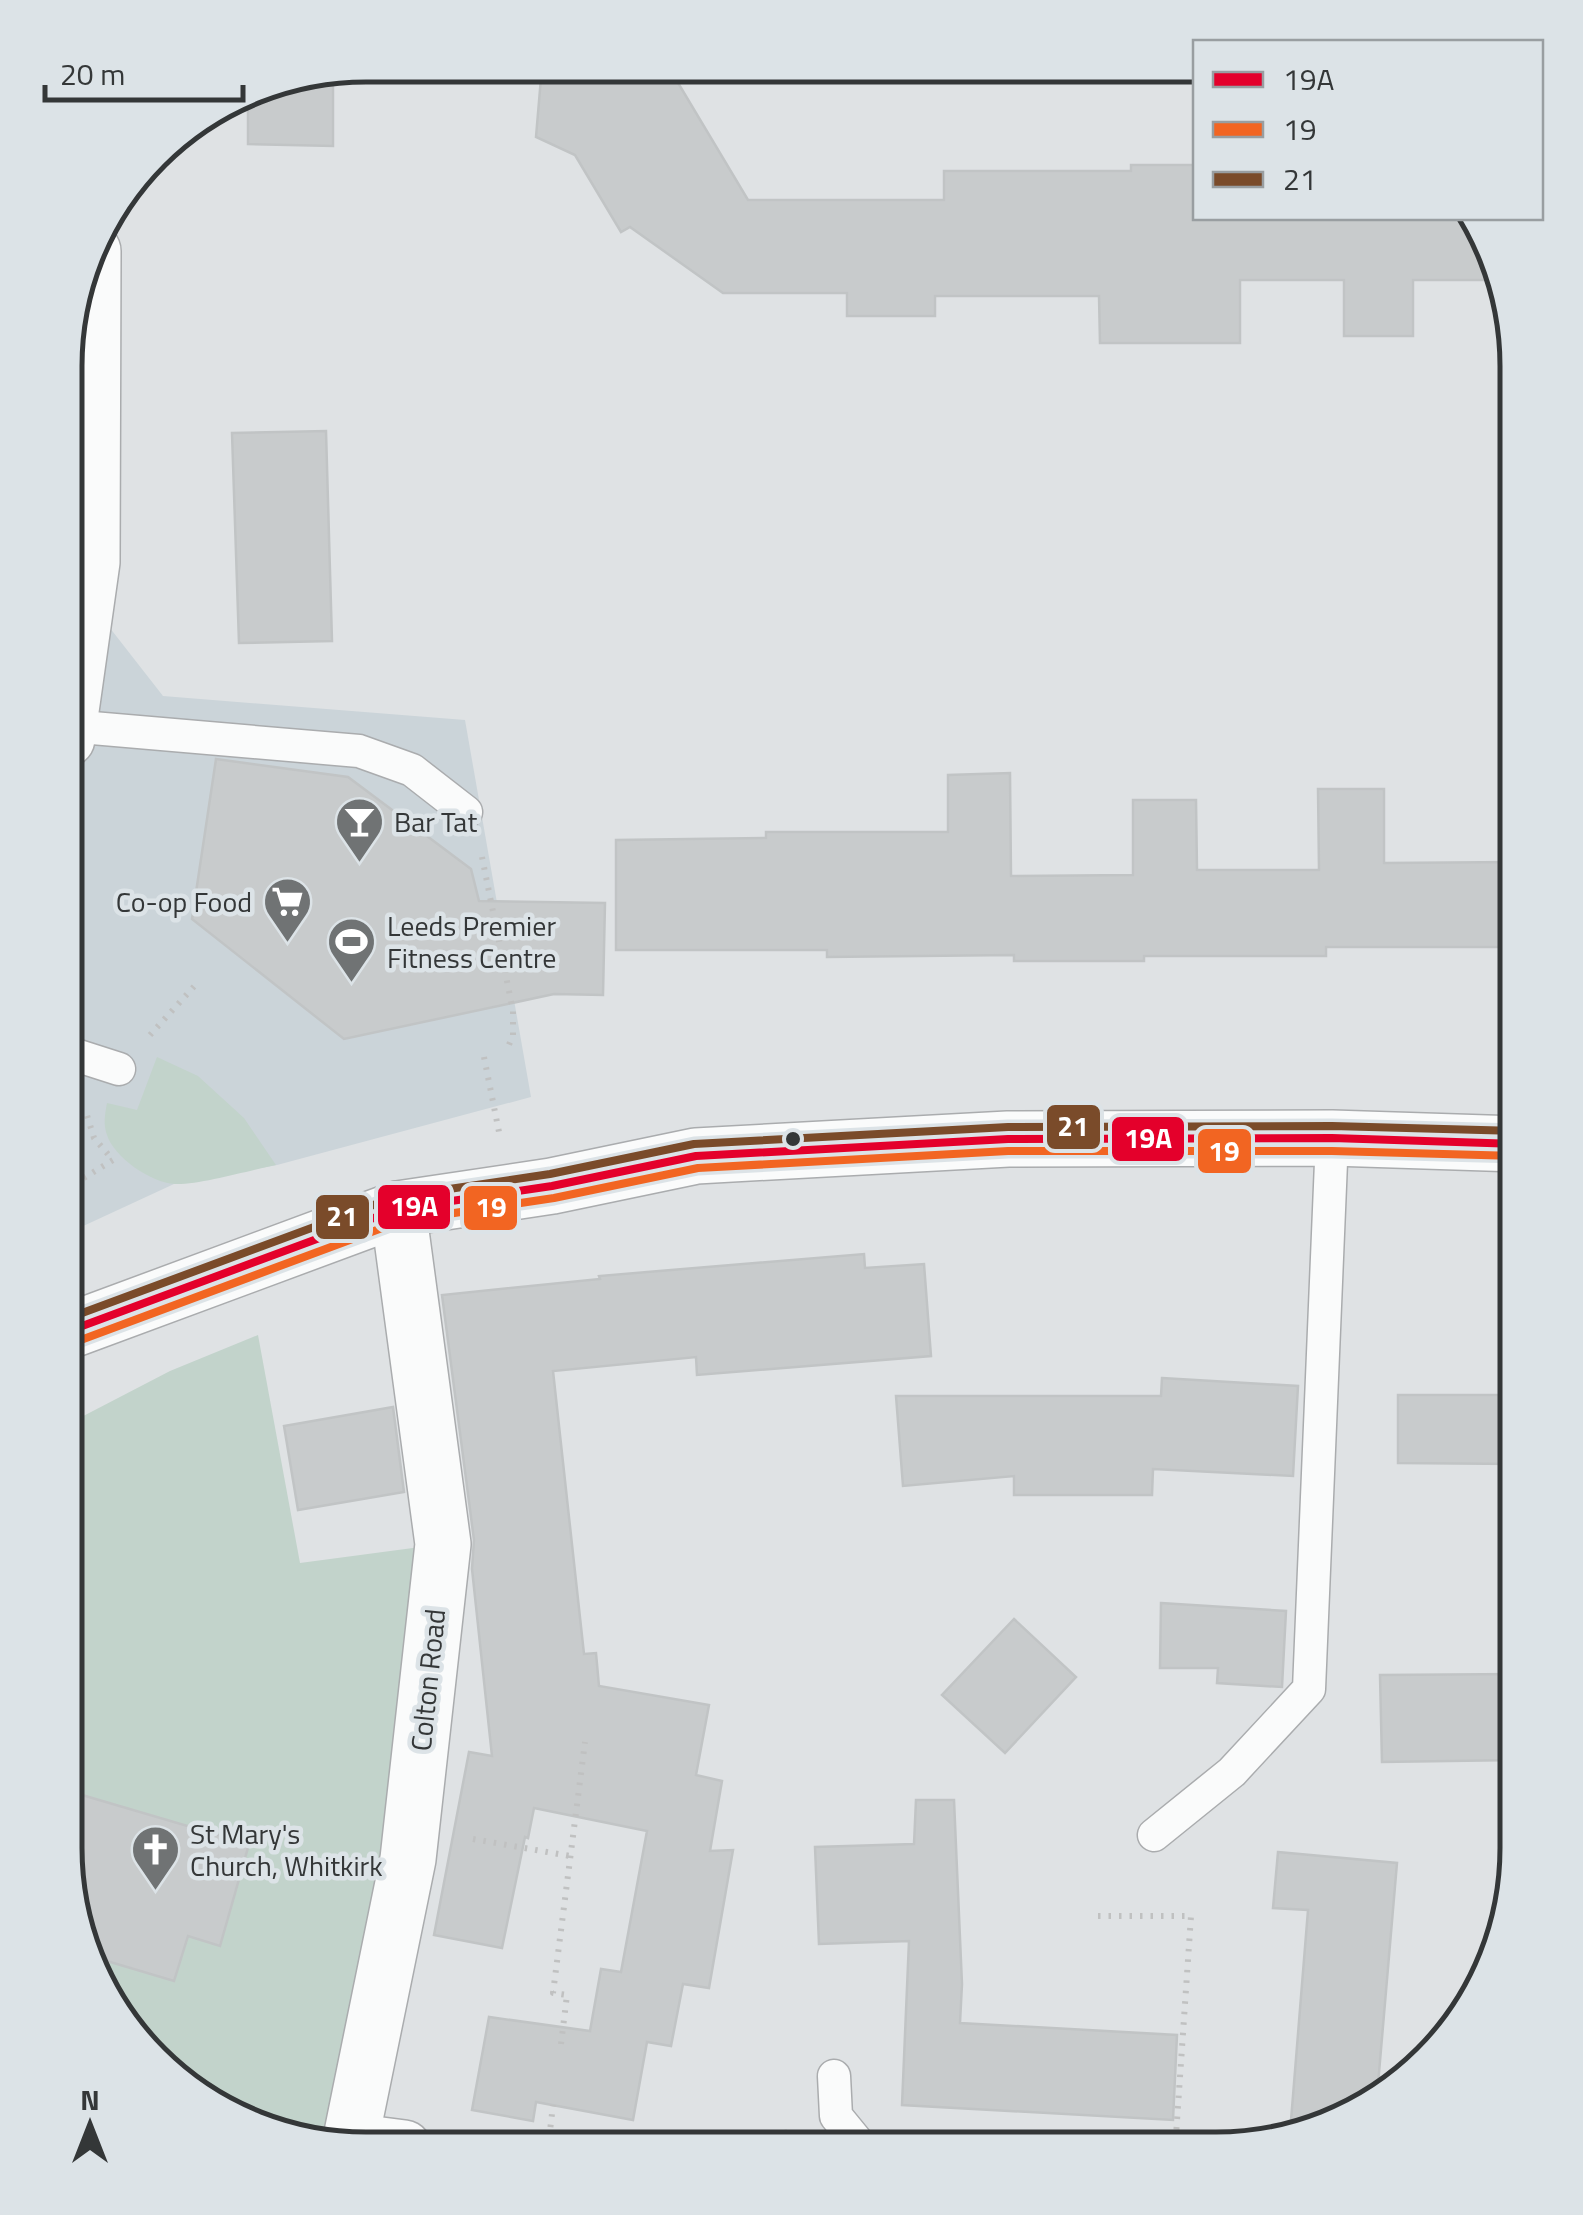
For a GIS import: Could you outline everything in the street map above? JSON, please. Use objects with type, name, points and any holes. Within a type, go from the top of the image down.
[{"type":"street","points":[[82,633],[92,562],[93,293]]},
{"type":"street","points":[[82,1312],[398,1209],[552,1186],[696,1156],[1008,1139],[1332,1138],[1500,1143]]},
{"type":"street","name":"Colton Road","points":[[352,2131],[412,1828],[443,1544],[398,1209]]},
{"type":"lane","points":[[82,733],[359,751],[412,770],[466,812]]},
{"type":"lane","points":[[82,1057],[109,1066]]},
{"type":"lane","points":[[1154,1836],[1232,1772],[1309,1689],[1332,1138]]},
{"type":"lane","points":[[834,2076],[836,2116],[849,2132]]},
{"type":"path","points":[[466,812],[480,850],[513,1011],[513,1035],[506,1052]]},
{"type":"path","points":[[82,1179],[114,1160],[94,1138],[86,1113],[109,1066],[200,981]]},
{"type":"path","points":[[561,2044],[567,1995],[553,1993],[584,1742]]},
{"type":"path","points":[[412,1828],[570,1856]]},
{"type":"path","points":[[1098,1916],[1192,1916],[1175,2132]]},
{"type":"path","points":[[550,2132],[554,2106]]},
{"type":"path","points":[[788,2132],[836,2116]]},
{"type":"shaded area","points":[[82,592],[163,696],[465,720],[531,1097],[277,1165],[174,1184],[82,1227]]},
{"type":"shaded area","points":[[157,1057],[198,1076],[244,1118],[276,1165],[175,1184],[155,1179],[125,1160],[107,1135],[107,1103],[137,1110]]},
{"type":"shaded area","points":[[258,1335],[300,1563],[443,1544],[330,2130],[258,2111],[193,2074],[141,2022],[107,1961],[174,1981],[188,1936],[220,1945],[249,1844],[82,1795],[82,1417],[170,1371]]},
{"type":"building","points":[[541,82],[678,82],[748,200],[944,200],[944,171],[1131,171],[1131,165],[1193,165],[1193,220],[1459,220],[1487,280],[1413,280],[1413,336],[1344,336],[1344,280],[1240,280],[1240,343],[1100,343],[1099,296],[935,296],[935,316],[847,316],[847,293],[723,293],[630,227],[621,232],[575,155],[536,137]]},
{"type":"building","points":[[333,85],[333,146],[248,144],[248,109],[275,98]]},
{"type":"building","points":[[326,431],[332,641],[239,643],[232,433]]},
{"type":"building","points":[[216,759],[348,777],[471,869],[479,901],[605,903],[603,995],[554,994],[344,1039],[192,919]]},
{"type":"building","points":[[1010,773],[1011,876],[1133,875],[1133,800],[1196,800],[1197,870],[1319,870],[1318,789],[1384,789],[1384,863],[1500,862],[1500,947],[1326,947],[1326,956],[1144,956],[1144,961],[1014,961],[1014,955],[827,957],[827,950],[616,950],[616,840],[766,838],[766,832],[948,832],[948,775]]},
{"type":"building","points":[[864,1254],[865,1268],[924,1264],[931,1356],[697,1375],[696,1357],[553,1371],[584,1654],[596,1653],[599,1686],[709,1705],[696,1775],[722,1781],[710,1851],[733,1850],[709,1988],[683,1984],[671,2046],[647,2042],[633,2120],[536,2102],[533,2121],[472,2110],[489,2017],[590,2031],[601,1969],[621,1972],[647,1831],[534,1808],[502,1948],[434,1935],[469,1752],[492,1756],[472,1569],[474,1540],[442,1295],[600,1279],[599,1276]]},
{"type":"building","points":[[1162,1378],[1298,1386],[1293,1476],[1153,1469],[1152,1495],[1014,1495],[1014,1476],[903,1486],[896,1396],[1161,1396]]},
{"type":"building","points":[[1398,1395],[1500,1395],[1500,1464],[1398,1463]]},
{"type":"building","points":[[393,1407],[404,1492],[298,1510],[284,1426]]},
{"type":"building","points":[[1161,1603],[1286,1611],[1282,1687],[1217,1683],[1218,1668],[1160,1668]]},
{"type":"building","points":[[1014,1619],[1076,1677],[1005,1753],[942,1695]]},
{"type":"building","points":[[1500,1674],[1500,1760],[1382,1762],[1380,1675]]},
{"type":"building","name":"St Mary's Church, Whitkirk","points":[[82,1795],[249,1844],[220,1946],[188,1936],[174,1981],[107,1961],[85,1886]]},
{"type":"building","points":[[916,1800],[954,1800],[962,1984],[960,2023],[1177,2035],[1173,2120],[902,2105],[909,1941],[819,1944],[815,1847],[914,1844]]},
{"type":"building","points":[[1278,1852],[1397,1863],[1378,2082],[1342,2103],[1291,2122],[1308,1910],[1273,1908]]},
{"type":"transit line","name":"21","points":[[82,1313],[395,1197],[550,1174],[694,1144],[1008,1127],[1332,1126],[1500,1131]]},
{"type":"transit line","name":"19A","points":[[82,1326],[398,1209],[552,1186],[696,1156],[1008,1139],[1332,1138],[1500,1143]]},
{"type":"transit line","name":"19","points":[[82,1340],[401,1221],[554,1198],[698,1168],[1008,1151],[1500,1156]]},
{"type":"place","name":"Bar Tat","points":[[359,864]]},
{"type":"place","name":"Co-op Food","points":[[287,944]]},
{"type":"place","name":"Leeds Premier Fitness Centre","points":[[352,984]]},
{"type":"place","name":"St Mary's Church, Whitkirk","points":[[155,1892]]}]
